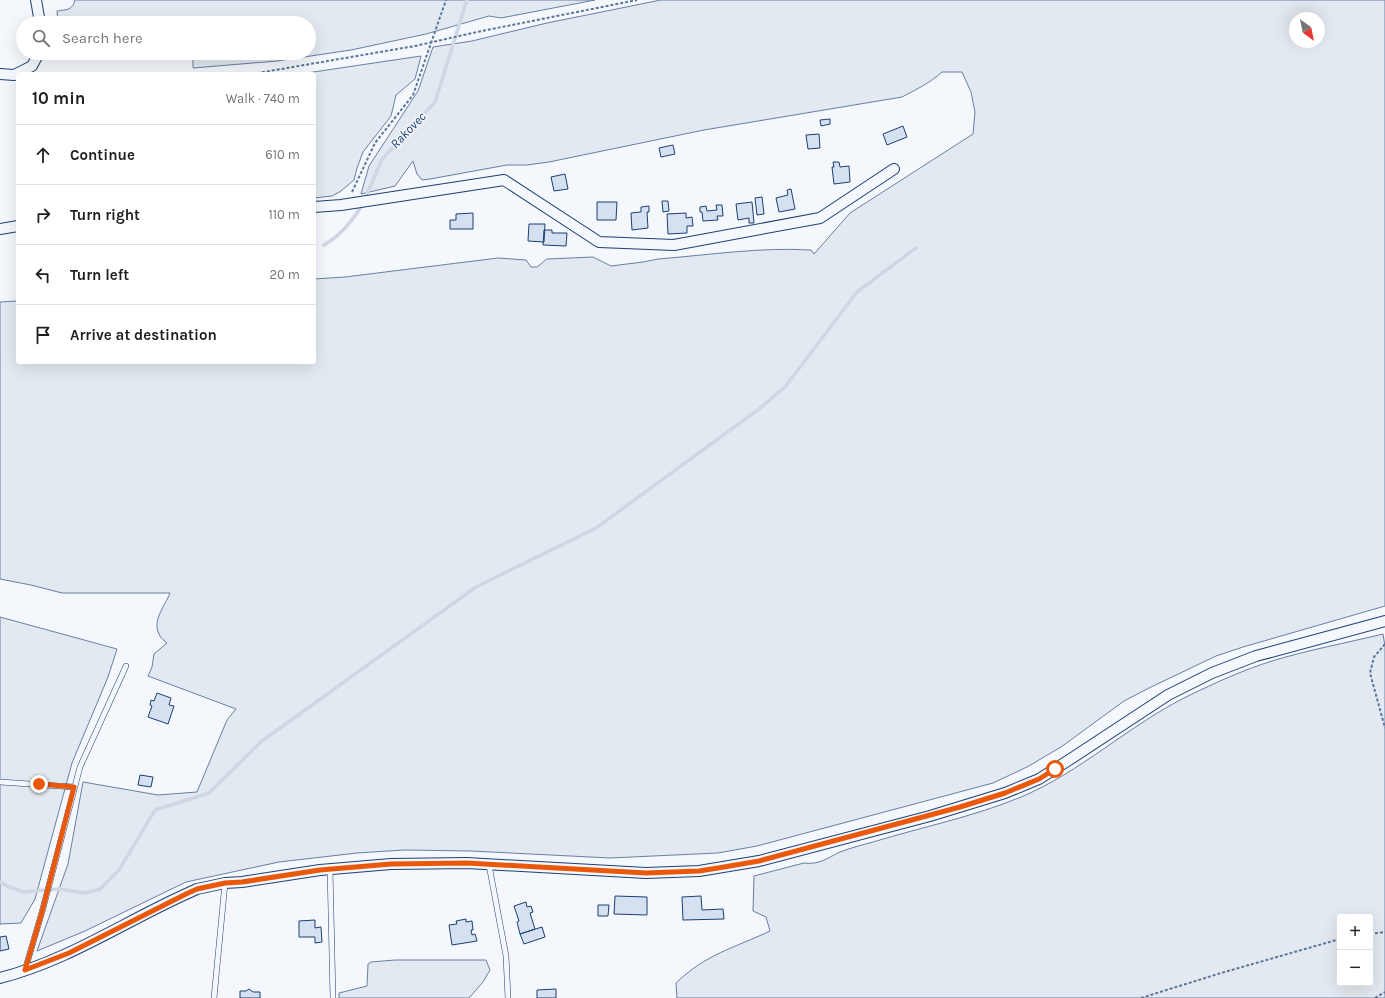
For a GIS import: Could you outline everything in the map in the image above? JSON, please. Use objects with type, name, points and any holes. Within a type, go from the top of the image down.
[{"type":"street","points":[[36,0],[39,16]]},
{"type":"street","points":[[20,72],[32,66],[35,60]]},
{"type":"street","points":[[0,74],[14,76],[16,75]]},
{"type":"street","points":[[316,207],[341,205],[504,180],[599,242],[674,246],[820,218],[894,169]]},
{"type":"street","points":[[0,229],[16,226]]},
{"type":"street","points":[[0,978],[69,953],[197,889],[225,883],[377,864],[467,863],[646,873],[699,871],[759,861],[923,818],[1005,793],[1039,779],[1168,695],[1212,672],[1256,656],[1385,621]]},
{"type":"lane","points":[[25,970],[42,912],[80,767],[126,666]]},
{"type":"lane","points":[[0,782],[74,787]]},
{"type":"lane","points":[[489,865],[506,956],[508,998]]},
{"type":"lane","points":[[330,869],[333,998]]},
{"type":"lane","points":[[214,998],[225,883]]},
{"type":"path","points":[[341,205],[354,190],[375,143],[412,95],[446,0]]},
{"type":"path","points":[[263,72],[432,42],[484,30],[637,0]]},
{"type":"path","points":[[1385,644],[1374,657],[1370,673],[1385,728]]},
{"type":"path","points":[[1373,934],[1385,932]]},
{"type":"path","points":[[1141,998],[1221,973],[1337,940]]},
{"type":"path","points":[[1375,998],[1385,992]]},
{"type":"shaded area","points":[[75,0],[595,0],[501,18],[489,16],[426,34],[351,50],[316,55],[316,16],[57,16],[57,11],[71,8]]},
{"type":"shaded area","points":[[661,0],[1385,0],[1385,606],[1216,656],[1124,701],[1061,747],[1027,767],[993,783],[757,846],[718,853],[610,858],[471,851],[404,850],[357,853],[279,862],[186,882],[85,931],[37,951],[68,864],[83,782],[158,795],[197,792],[227,720],[236,709],[148,676],[152,667],[154,654],[167,643],[161,638],[157,629],[157,624],[160,613],[170,593],[62,593],[0,579],[0,302],[16,301],[16,364],[316,364],[316,279],[345,277],[498,258],[526,260],[531,267],[537,267],[547,259],[593,257],[611,266],[658,259],[754,250],[811,250],[814,254],[850,213],[973,134],[975,112],[971,92],[962,72],[942,72],[928,83],[902,97],[704,130],[549,162],[527,165],[507,165],[422,180],[417,174],[413,161],[395,186],[361,194],[369,166],[418,91],[433,47],[472,41],[547,23]]},
{"type":"shaded area","points":[[421,56],[415,79],[396,95],[391,116],[363,152],[354,180],[341,191],[332,196],[316,198],[316,72],[313,72]]},
{"type":"shaded area","points":[[193,60],[284,60],[277,61],[193,68]]},
{"type":"shaded area","points":[[0,617],[117,649],[108,677],[72,763],[35,899],[21,923],[0,924]]},
{"type":"shaded area","points":[[1383,634],[1385,646],[1385,998],[677,998],[676,983],[698,965],[721,952],[770,931],[766,917],[753,911],[754,876],[804,863],[819,862],[852,848],[966,816],[1021,797],[1064,775],[1145,720],[1188,696],[1250,668],[1313,650]]},
{"type":"shaded area","points":[[395,960],[486,960],[490,970],[483,982],[469,998],[339,998],[339,993],[367,986],[368,964],[371,962]]},
{"type":"building","points":[[830,119],[830,124],[821,126],[820,120]]},
{"type":"building","points":[[903,126],[907,137],[887,145],[883,134]]},
{"type":"building","points":[[819,134],[820,148],[808,149],[806,135]]},
{"type":"building","points":[[673,145],[675,154],[661,157],[659,148]]},
{"type":"building","points":[[833,162],[839,162],[840,167],[849,166],[850,182],[834,184],[832,167],[834,167]]},
{"type":"building","points":[[565,174],[568,189],[554,191],[551,177]]},
{"type":"building","points":[[791,189],[795,209],[779,212],[776,198],[788,195],[787,190]]},
{"type":"building","points":[[762,197],[764,214],[757,215],[755,198]]},
{"type":"building","points":[[662,201],[668,201],[669,211],[663,212]]},
{"type":"building","points":[[597,202],[617,202],[616,220],[597,220]]},
{"type":"building","points":[[752,202],[754,223],[749,223],[749,218],[738,220],[736,204]]},
{"type":"building","points":[[716,205],[722,205],[723,216],[717,216],[718,220],[703,221],[700,207],[706,206],[707,211],[717,210]]},
{"type":"building","points":[[649,206],[649,212],[647,212],[648,228],[632,230],[631,213],[641,212],[641,207]]},
{"type":"building","points":[[473,213],[473,229],[450,229],[450,220],[456,220],[456,214]]},
{"type":"building","points":[[686,213],[686,218],[692,217],[693,226],[687,226],[687,233],[668,234],[667,214]]},
{"type":"building","points":[[529,224],[545,224],[544,242],[528,241]]},
{"type":"building","points":[[544,230],[552,230],[552,233],[567,233],[566,246],[543,245]]},
{"type":"building","points":[[157,693],[171,698],[169,705],[174,706],[168,724],[148,717],[152,706],[150,705],[151,700],[154,701]]},
{"type":"building","points":[[140,775],[153,777],[151,787],[138,785]]},
{"type":"building","points":[[615,896],[647,897],[647,915],[614,914]]},
{"type":"building","points":[[701,896],[702,910],[723,909],[724,919],[683,920],[682,897]]},
{"type":"building","points":[[526,902],[527,907],[531,906],[533,912],[530,913],[535,929],[520,934],[517,922],[519,921],[514,906]]},
{"type":"building","points":[[598,905],[609,905],[608,916],[598,916]]},
{"type":"building","points":[[466,919],[466,922],[472,921],[472,935],[475,934],[477,941],[452,945],[449,925],[457,924],[456,921]]},
{"type":"building","points":[[315,920],[315,928],[321,927],[322,942],[315,943],[315,937],[299,937],[299,921]]},
{"type":"building","points":[[542,927],[545,937],[524,944],[520,934]]},
{"type":"building","points":[[6,936],[9,949],[0,951],[0,937]]},
{"type":"building","points":[[249,989],[253,992],[260,992],[260,998],[240,998],[240,991],[246,991]]},
{"type":"building","points":[[556,989],[556,998],[537,998],[537,990]]},
{"type":"waterway","name":"Rakovec","points":[[365,199],[382,159],[435,102],[467,0]]},
{"type":"waterway","name":"Rakovec","points":[[324,245],[346,228],[362,205]]},
{"type":"waterway","points":[[0,882],[23,892],[59,889],[85,893],[100,889],[119,870],[155,810],[209,793],[262,741],[476,587],[596,528],[759,409],[785,387],[857,292],[916,248]]},
{"type":"route","points":[[39,784],[74,787],[42,912],[25,970],[95,941],[163,904],[197,889],[225,883],[357,866],[418,863],[467,863],[646,873],[699,871],[759,861],[930,816],[1005,793],[1039,779],[1055,769]]}]
